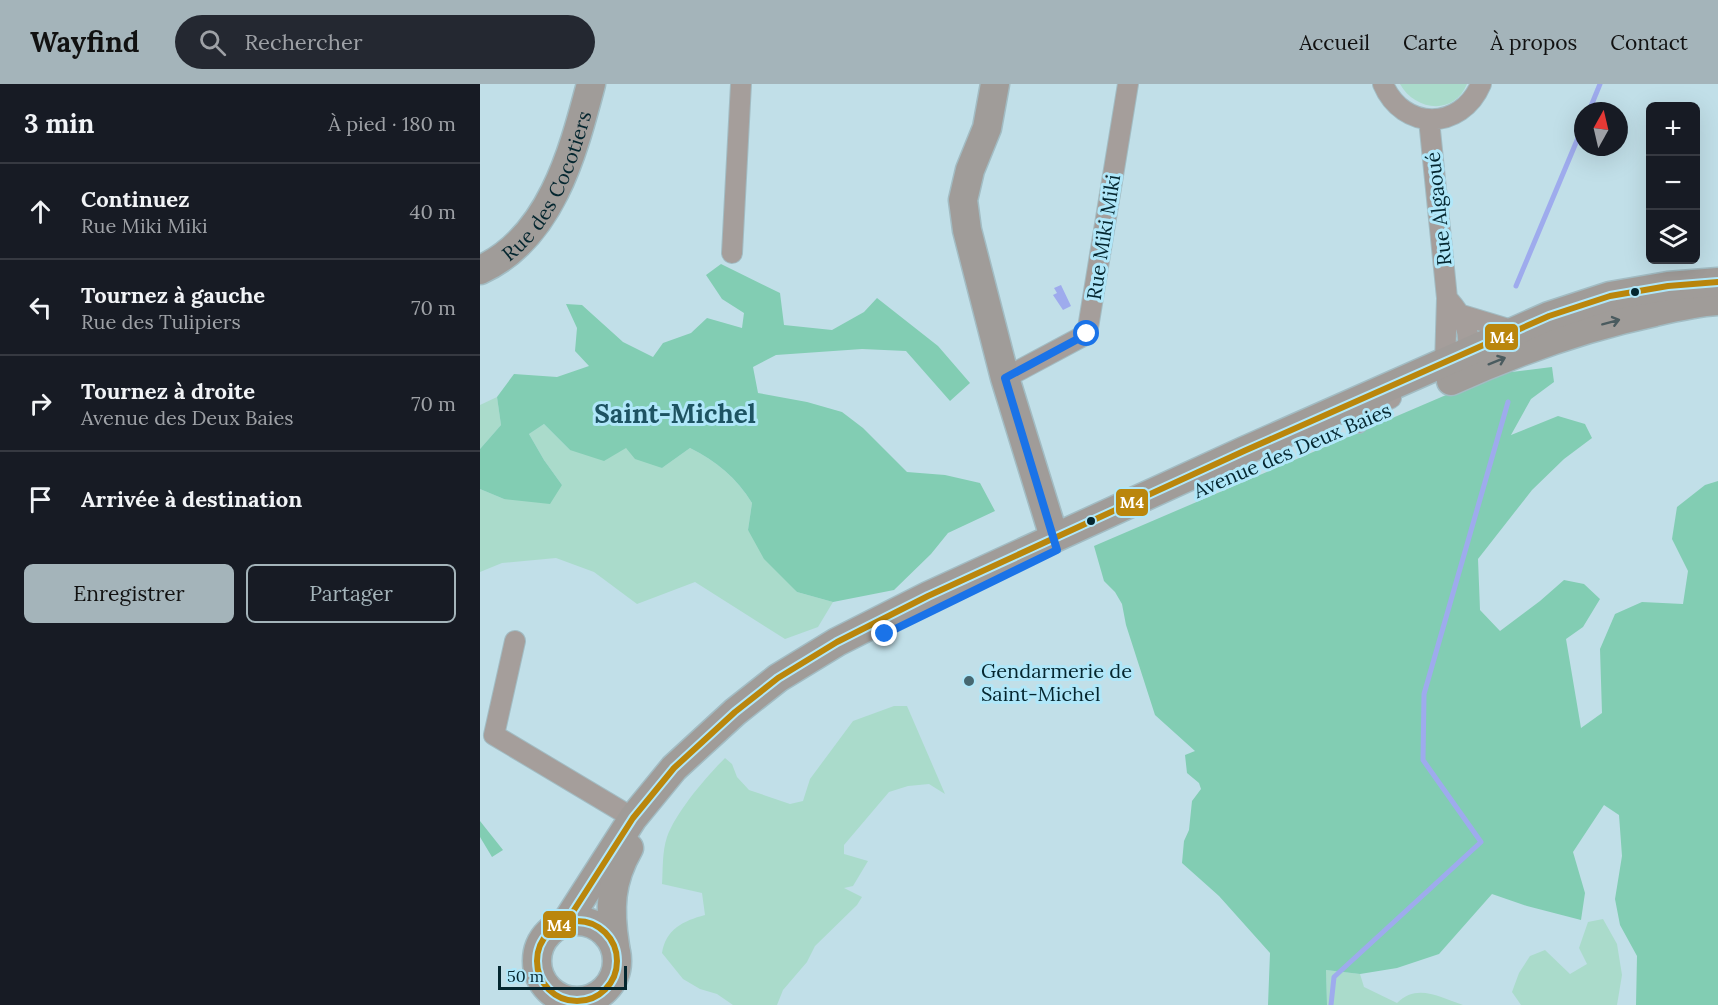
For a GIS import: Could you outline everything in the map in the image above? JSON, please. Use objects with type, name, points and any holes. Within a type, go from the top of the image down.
[{"type":"main road","name":"Rue des Cocotiers","points":[[480,270],[493,263],[525,238],[546,209],[574,150],[591,84]]},
{"type":"main road","points":[[995,84],[987,128],[970,170],[963,200],[971,250],[1005,378],[1055,543]]},
{"type":"main road","name":"Avenue des Deux Baies","points":[[1718,282],[1668,286],[1610,296],[1550,316],[1515,331],[1055,543],[930,613],[867,642],[788,689],[722,743],[677,787],[634,839],[624,858],[611,897],[611,922],[618,957],[617,970],[605,990],[596,997],[574,1003],[550,991],[539,994],[536,959],[545,935],[555,926],[567,921],[633,818],[674,768],[701,742],[778,678],[837,642],[918,601],[1055,543],[1358,423],[1457,378],[1554,338],[1626,318],[1718,301]]},
{"type":"main road","points":[[567,921],[590,922],[600,927],[615,946]]},
{"type":"street","points":[[732,253],[741,84]]},
{"type":"street","name":"Rue Miki Miki","points":[[1005,378],[1087,334],[1128,84]]},
{"type":"street","points":[[1383,84],[1388,95],[1399,108],[1413,116],[1430,120],[1446,118],[1461,111],[1473,100],[1481,84]]},
{"type":"street","name":"Rue Algaoué","points":[[1430,120],[1455,358]]},
{"type":"street","points":[[1358,423],[1372,407],[1454,371],[1455,358],[1469,338],[1462,315],[1447,298]]},
{"type":"street","points":[[1462,315],[1515,331]]},
{"type":"street","points":[[514,640],[487,739],[633,818]]},
{"type":"green space","points":[[1400,84],[1467,84],[1453,101],[1434,106],[1415,100]]},
{"type":"green space","points":[[721,264],[780,293],[784,325],[832,330],[864,312],[877,298],[938,346],[970,383],[950,401],[906,351],[862,349],[776,355],[753,367],[758,393],[807,402],[842,412],[863,428],[907,472],[945,475],[980,483],[995,511],[948,533],[931,554],[894,590],[833,602],[797,592],[764,559],[748,530],[752,503],[746,494],[725,471],[690,448],[662,468],[635,459],[626,448],[604,461],[570,450],[544,424],[529,434],[562,485],[550,504],[504,499],[480,489],[480,449],[501,425],[497,397],[514,374],[557,377],[589,366],[575,351],[577,328],[566,304],[582,305],[623,342],[653,357],[663,343],[691,333],[707,318],[742,328],[744,313],[722,299],[706,275]]},
{"type":"green space","points":[[1552,367],[1554,382],[1531,399],[1511,435],[1558,416],[1585,424],[1592,438],[1564,459],[1532,490],[1478,559],[1480,610],[1500,631],[1564,580],[1584,584],[1600,599],[1583,627],[1566,639],[1581,728],[1602,713],[1600,649],[1615,614],[1642,602],[1683,604],[1688,571],[1672,539],[1677,507],[1705,485],[1718,481],[1718,1005],[1636,1005],[1637,956],[1620,925],[1615,899],[1622,856],[1619,815],[1604,805],[1573,852],[1585,893],[1581,920],[1492,894],[1439,954],[1397,968],[1360,974],[1326,970],[1327,1005],[1268,1005],[1270,953],[1219,896],[1182,863],[1192,801],[1201,789],[1199,783],[1187,773],[1185,755],[1195,751],[1155,715],[1126,625],[1122,604],[1115,592],[1104,581],[1094,546],[1495,374]]},
{"type":"green space","points":[[497,397],[501,425],[480,449],[480,405]]},
{"type":"green space","points":[[544,424],[570,450],[626,448],[662,468],[690,448],[709,459],[733,478],[752,503],[748,530],[797,592],[833,602],[818,627],[785,639],[695,582],[637,604],[594,572],[556,558],[502,563],[480,572],[480,489],[504,499],[562,485],[529,434]]},
{"type":"green space","points":[[894,706],[907,706],[945,794],[929,784],[908,786],[889,792],[844,845],[844,854],[868,861],[853,886],[844,888],[862,897],[857,905],[815,946],[807,962],[783,990],[777,1005],[733,1005],[717,994],[700,989],[683,979],[662,953],[667,938],[677,927],[705,915],[702,893],[662,884],[663,861],[665,843],[671,827],[692,795],[725,758],[732,764],[737,777],[749,790],[790,804],[803,801],[810,779],[853,721]]},
{"type":"green space","points":[[480,821],[503,850],[492,857],[480,837]]},
{"type":"green space","points":[[1603,919],[1617,944],[1622,975],[1617,1005],[1521,1005],[1512,992],[1519,973],[1530,956],[1545,950],[1570,974],[1587,964],[1579,948],[1588,922]]},
{"type":"green space","points":[[1326,970],[1360,974],[1364,987],[1397,1003],[1412,994],[1428,993],[1463,1005],[1327,1005]]},
{"type":"water","points":[[1061,285],[1071,306],[1063,310],[1053,295],[1057,293],[1054,288]]},
{"type":"waterway","points":[[1593,102],[1600,84]]},
{"type":"waterway","points":[[1516,286],[1574,147]]},
{"type":"waterway","points":[[1331,1005],[1334,977],[1481,842],[1423,760],[1424,694],[1508,402]]},
{"type":"transit line","name":"M4","points":[[567,921],[633,818],[674,768],[735,712],[778,678],[837,642],[928,596],[1244,451],[1549,316],[1610,296],[1668,286],[1718,282]]},
{"type":"transit line","name":"M4","points":[[569,921],[585,921],[606,932],[617,953],[617,961],[617,969],[606,990],[585,1001],[569,1001],[555,995],[543,983],[537,969],[537,953],[543,939],[555,927],[569,921]]},
{"type":"place","name":"Gendarmerie de Saint-Michel","points":[[969,681]]},
{"type":"district","name":"Saint-Michel","points":[[675,413]]},
{"type":"route","points":[[885,634],[1057,550],[1005,378],[1087,334]]}]
